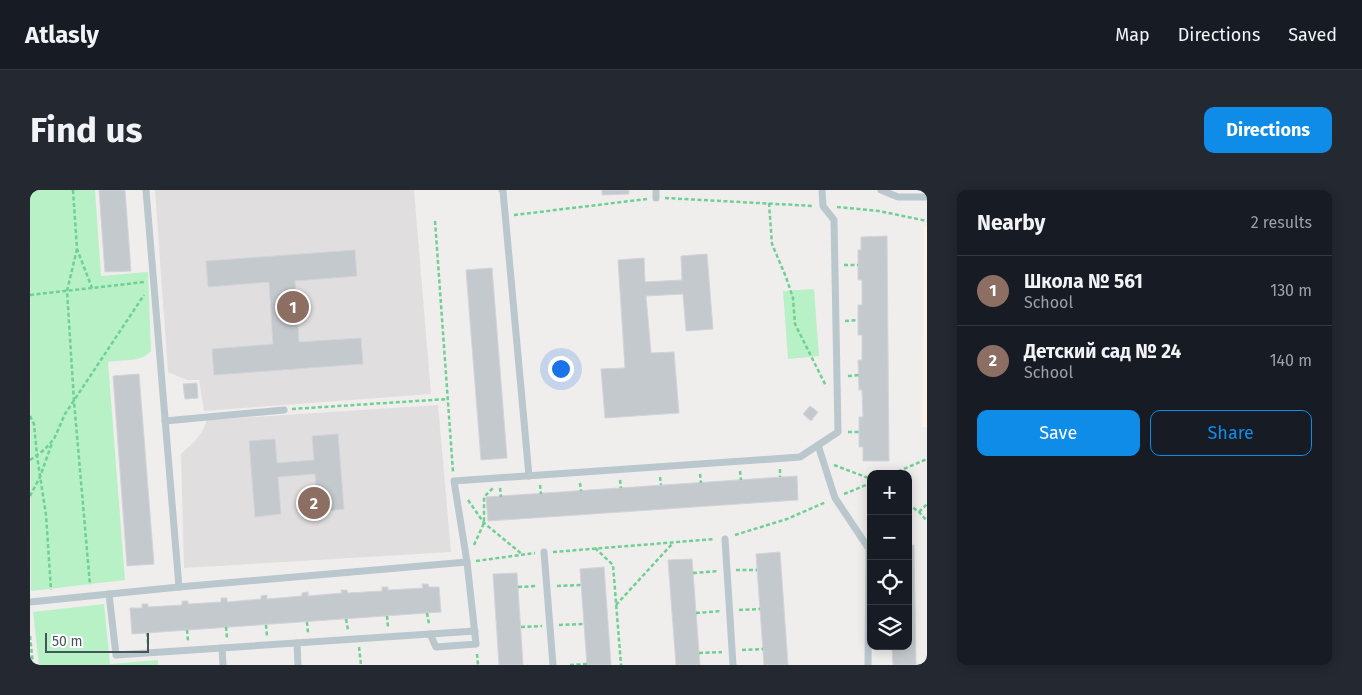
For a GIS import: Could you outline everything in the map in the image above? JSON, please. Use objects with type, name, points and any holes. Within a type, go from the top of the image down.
[{"type":"lane","points":[[146,190],[179,587]]},
{"type":"lane","points":[[502,190],[529,476]]},
{"type":"lane","points":[[430,634],[436,647],[476,644],[467,562],[454,481],[800,457],[838,432],[834,220],[823,206],[822,190]]},
{"type":"lane","points":[[881,190],[898,197],[927,197]]},
{"type":"lane","points":[[165,421],[284,410]]},
{"type":"lane","points":[[818,445],[836,498],[869,549],[868,665]]},
{"type":"lane","points":[[725,538],[733,665]]},
{"type":"lane","points":[[544,552],[553,665]]},
{"type":"lane","points":[[30,602],[467,562]]},
{"type":"lane","points":[[109,594],[116,655],[475,631]]},
{"type":"lane","points":[[297,643],[298,665]]},
{"type":"lane","points":[[222,648],[223,665]]},
{"type":"path","points":[[73,190],[77,249],[92,288]]},
{"type":"path","points":[[505,216],[656,194],[879,211],[927,221]]},
{"type":"path","points":[[769,203],[772,244],[793,298],[795,324],[829,391]]},
{"type":"path","points":[[435,221],[454,481],[484,523],[523,555]]},
{"type":"path","points":[[77,249],[67,291],[74,401],[91,596]]},
{"type":"path","points":[[30,295],[153,281]]},
{"type":"path","points":[[30,496],[40,477],[65,414],[153,281]]},
{"type":"path","points":[[284,410],[448,399]]},
{"type":"path","points":[[30,416],[34,424],[46,515],[52,600]]},
{"type":"path","points":[[30,460],[44,450],[54,439]]},
{"type":"path","points":[[901,470],[927,459]]},
{"type":"path","points":[[823,460],[867,477]]},
{"type":"path","points":[[467,562],[544,552],[725,538],[786,519],[867,485]]},
{"type":"path","points":[[467,562],[484,523],[484,497],[494,486]]},
{"type":"path","points":[[919,512],[927,504]]},
{"type":"path","points":[[912,507],[927,521]]},
{"type":"path","points":[[616,605],[673,542]]},
{"type":"path","points":[[595,548],[613,566],[621,665]]},
{"type":"path","points":[[693,573],[757,570]]},
{"type":"path","points":[[696,613],[760,609]]},
{"type":"path","points":[[30,636],[33,665]]},
{"type":"path","points":[[359,638],[361,665]]},
{"type":"path","points":[[699,653],[763,649]]},
{"type":"path","points":[[570,665],[587,664]]},
{"type":"shaded area","points":[[155,190],[414,190],[431,394],[204,411],[199,380],[187,380],[168,372]]},
{"type":"shaded area","points":[[924,227],[927,227],[927,427],[922,427]]},
{"type":"shaded area","points":[[438,405],[451,552],[184,568],[181,454],[202,432],[207,420]]},
{"type":"green space","points":[[30,190],[95,190],[101,276],[148,272],[151,351],[137,359],[108,362],[125,580],[31,591]]},
{"type":"green space","points":[[814,289],[819,356],[788,359],[783,291]]},
{"type":"green space","points":[[104,604],[110,664],[158,660],[158,665],[39,665],[33,612]]},
{"type":"building","points":[[99,190],[125,190],[131,271],[105,272]]},
{"type":"building","points":[[602,190],[629,190],[629,194],[602,195]]},
{"type":"building","points":[[887,236],[889,461],[863,461],[863,447],[859,447],[859,417],[863,417],[862,390],[859,390],[858,360],[862,360],[862,335],[858,335],[858,305],[862,305],[862,280],[858,280],[858,250],[861,250],[861,237]]},
{"type":"building","points":[[355,250],[357,276],[295,281],[299,342],[361,338],[363,364],[214,375],[212,349],[273,344],[269,282],[208,287],[206,261]]},
{"type":"building","points":[[707,254],[713,329],[686,331],[683,294],[646,296],[651,353],[674,352],[679,413],[605,418],[601,369],[625,368],[618,260],[644,258],[645,282],[682,280],[681,256]]},
{"type":"building","points":[[492,268],[507,458],[481,460],[466,270]]},
{"type":"building","points":[[139,374],[154,564],[127,566],[113,376]]},
{"type":"building","points":[[197,383],[198,398],[185,399],[183,384]]},
{"type":"building","points":[[810,406],[818,412],[811,421],[803,414]]},
{"type":"building","points":[[338,434],[344,509],[318,512],[315,474],[278,477],[281,514],[255,517],[249,441],[275,439],[277,463],[314,460],[312,436]]},
{"type":"building","points":[[797,476],[798,500],[488,521],[486,497]]},
{"type":"building","points":[[912,545],[914,545],[916,665],[893,665],[892,650],[912,650]]},
{"type":"building","points":[[780,552],[788,665],[764,665],[756,554]]},
{"type":"building","points":[[692,559],[700,665],[676,665],[668,560]]},
{"type":"building","points":[[604,567],[611,665],[587,665],[580,569]]},
{"type":"building","points":[[517,573],[523,665],[499,665],[493,574]]},
{"type":"building","points":[[422,584],[428,584],[429,587],[439,587],[441,612],[132,634],[130,608],[142,608],[142,604],[148,604],[148,607],[182,605],[182,601],[188,601],[188,604],[221,602],[221,598],[227,598],[227,602],[261,599],[261,596],[267,595],[267,599],[302,596],[302,593],[308,592],[308,596],[342,593],[341,590],[347,590],[348,593],[382,591],[382,587],[388,587],[388,590],[423,588]]},
{"type":"place","name":"Школа № 561","points":[[293,307]]},
{"type":"place","name":"Детский сад № 24","points":[[314,503]]}]
